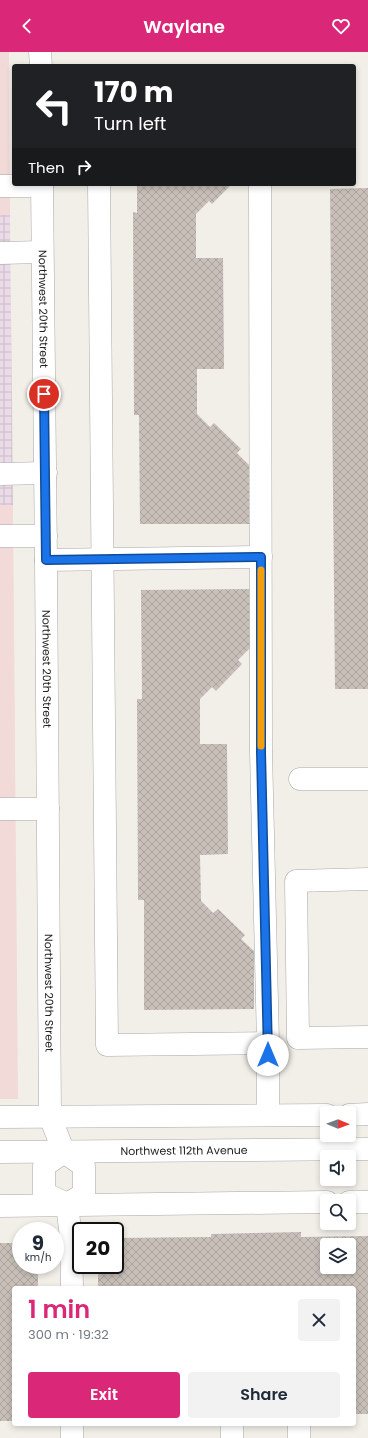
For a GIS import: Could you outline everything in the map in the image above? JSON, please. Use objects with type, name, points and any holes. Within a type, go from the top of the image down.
[{"type":"street","points":[[40,52],[40,64]]},
{"type":"street","points":[[0,186],[12,186]]},
{"type":"street","name":"Northwest 20th Street","points":[[42,186],[46,473],[50,1117],[64,1152]]},
{"type":"street","points":[[99,186],[107,1045],[268,1043]]},
{"type":"street","points":[[260,186],[261,752],[268,1043],[268,1115]]},
{"type":"street","points":[[0,253],[42,252]]},
{"type":"street","points":[[0,474],[46,473]]},
{"type":"street","points":[[0,536],[46,536]]},
{"type":"street","points":[[46,560],[102,558],[261,557]]},
{"type":"street","points":[[300,779],[368,779]]},
{"type":"street","points":[[0,809],[48,809]]},
{"type":"street","points":[[368,879],[296,881],[298,1038],[368,1037]]},
{"type":"street","points":[[356,1115],[368,1114]]},
{"type":"street","points":[[0,1117],[320,1115]]},
{"type":"street","name":"Northwest 112th Avenue","points":[[0,1152],[368,1149]]},
{"type":"street","points":[[64,1152],[84,1166],[84,1194],[68,1204],[44,1194],[44,1166],[64,1152]]},
{"type":"street","points":[[0,1206],[320,1202]]},
{"type":"street","points":[[356,1202],[368,1202]]},
{"type":"street","points":[[68,1204],[71,1238],[72,1286]]},
{"type":"street","points":[[72,1426],[72,1438]]},
{"type":"street","points":[[232,1426],[232,1438]]},
{"type":"street","points":[[299,1426],[299,1438]]},
{"type":"shaded area","points":[[0,52],[9,52],[10,215],[0,215]]},
{"type":"shaded area","points":[[0,215],[10,215],[13,505],[0,505]]},
{"type":"shaded area","points":[[0,505],[13,505],[18,1099],[0,1099]]},
{"type":"building","points":[[137,186],[230,186],[212,204],[209,201],[196,214],[196,258],[223,258],[224,369],[197,369],[197,414],[210,427],[214,423],[241,449],[237,453],[250,466],[250,524],[140,524],[139,415],[134,415],[133,212],[137,213]]},
{"type":"building","points":[[368,188],[368,689],[335,689],[330,189]]},
{"type":"building","points":[[251,589],[251,647],[238,660],[242,664],[216,691],[212,687],[200,699],[200,744],[227,744],[228,854],[200,855],[201,901],[213,913],[218,909],[245,935],[241,939],[254,951],[254,1009],[144,1010],[144,900],[138,900],[137,699],[142,699],[141,590]]},
{"type":"building","points":[[301,1232],[301,1237],[368,1236],[368,1414],[356,1414],[356,1286],[98,1286],[98,1274],[124,1274],[124,1238],[211,1237],[211,1234]]},
{"type":"building","points":[[0,1243],[12,1243],[12,1274],[38,1274],[38,1286],[12,1286],[12,1421],[0,1421]]},
{"type":"slow traffic","points":[[261,570],[261,746]]},
{"type":"route","points":[[44,394],[46,560],[102,558],[261,557],[261,752],[268,1055]]}]
